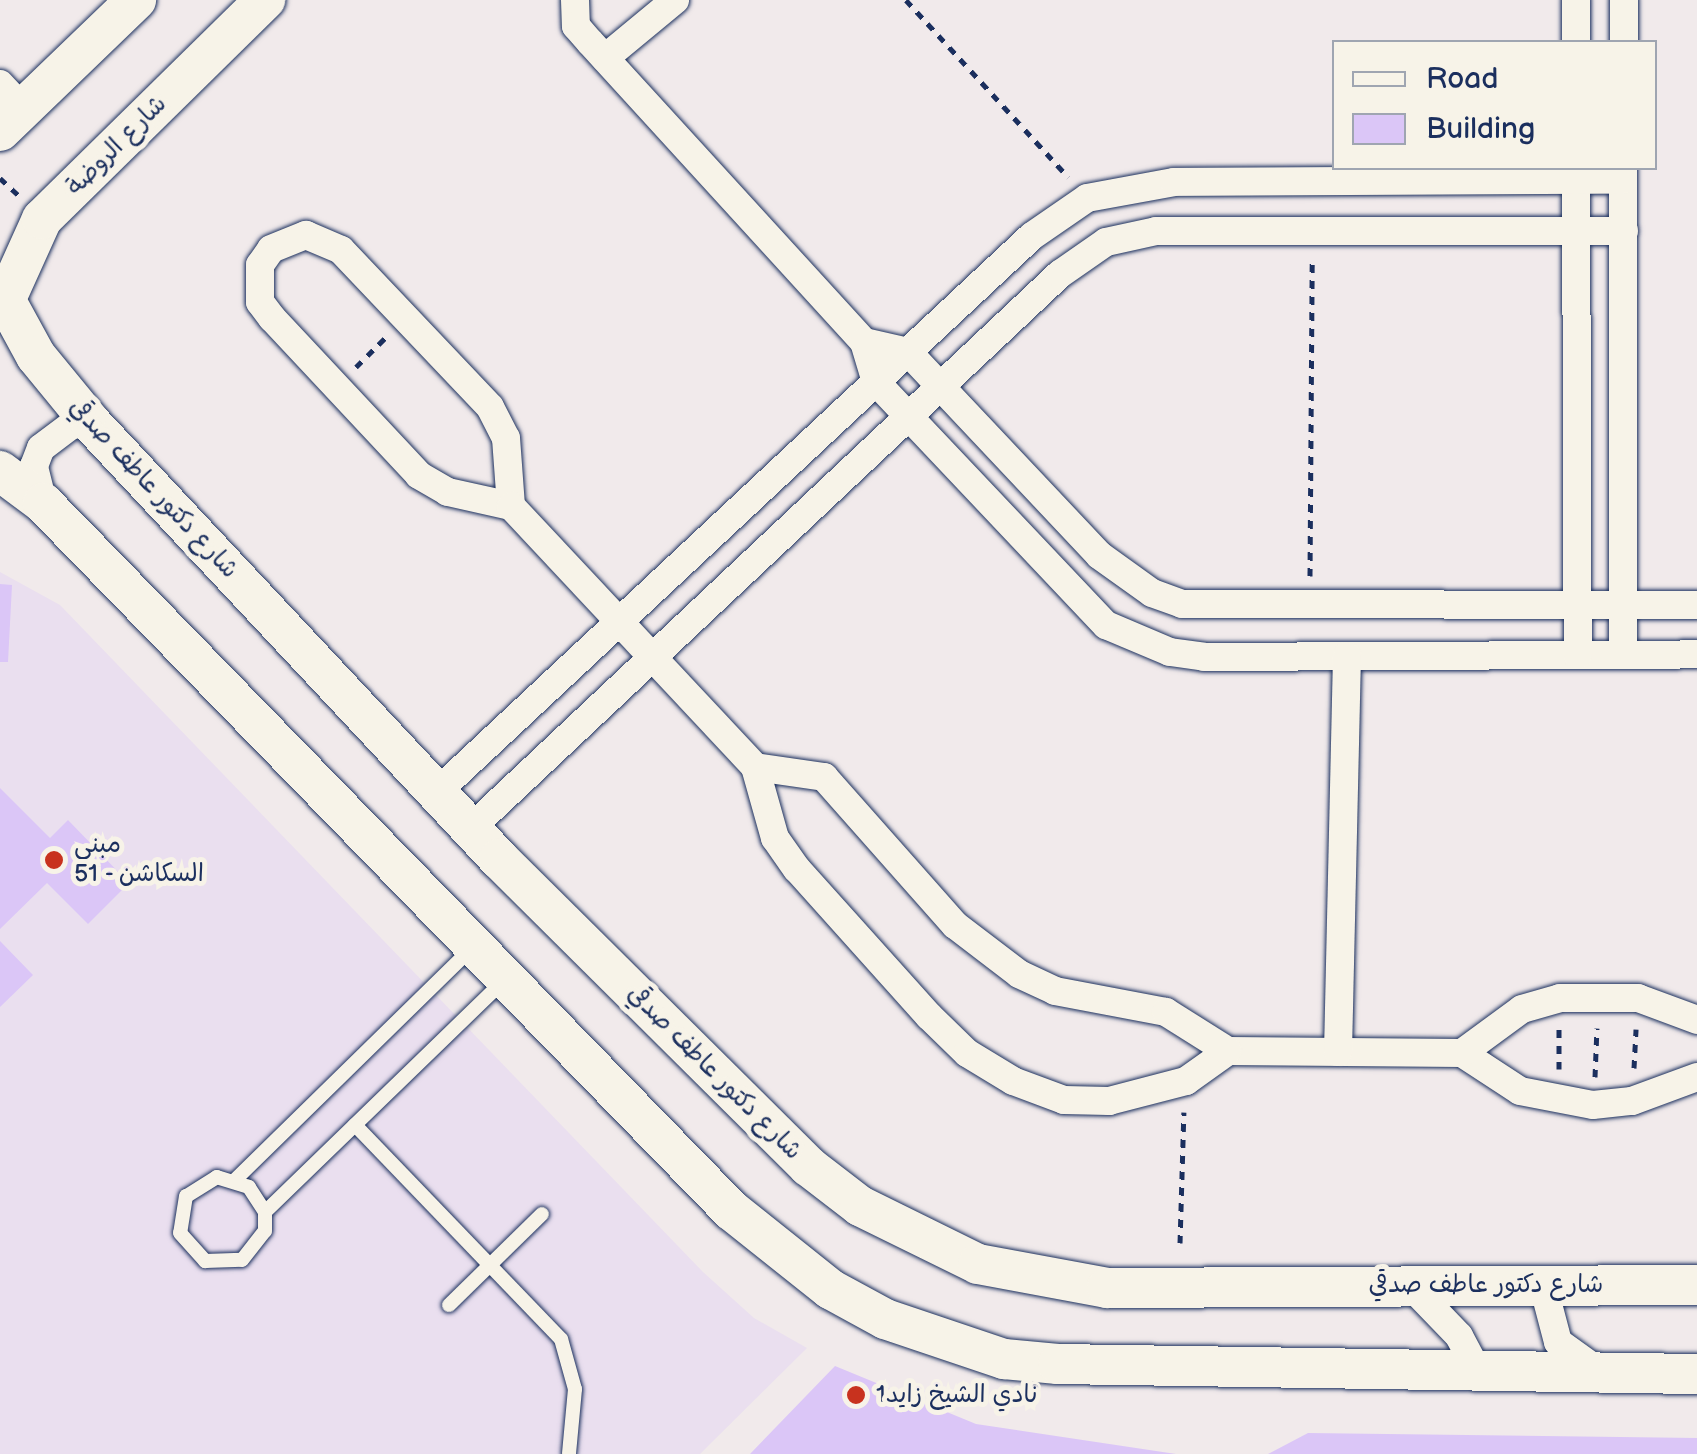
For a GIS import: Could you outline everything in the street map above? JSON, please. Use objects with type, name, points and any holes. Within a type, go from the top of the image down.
[{"type":"street","points":[[8,108],[136,0]]},
{"type":"street","name":"شارع الروضة","points":[[1,302],[42,219],[265,0]]},
{"type":"street","points":[[575,0],[576,26],[864,342],[876,382],[1106,624],[1153,647],[1204,658],[1697,654]]},
{"type":"street","points":[[605,58],[675,0]]},
{"type":"street","points":[[1576,0],[1576,40]]},
{"type":"street","points":[[1624,0],[1624,40]]},
{"type":"street","points":[[1576,174],[1578,655]]},
{"type":"street","points":[[438,792],[1032,236],[1087,198],[1174,182],[1624,174],[1623,654]]},
{"type":"street","points":[[471,828],[1060,274],[1106,242],[1156,231],[1624,230]]},
{"type":"street","points":[[511,506],[506,438],[490,407],[324,239],[306,234],[271,248],[260,265],[260,302],[420,474],[448,492],[511,506],[755,767],[761,803],[797,869],[967,1053],[1064,1100],[1109,1101],[1186,1081],[1228,1051]]},
{"type":"street","name":"شارع دكتور عاطف صدقي","points":[[1,302],[91,423],[471,828],[808,1166],[917,1240],[994,1268],[1107,1288],[1697,1286]]},
{"type":"street","points":[[864,342],[908,352],[1124,577],[1182,604],[1310,609],[1697,605]]},
{"type":"street","points":[[43,503],[34,466],[41,448],[72,425],[91,423]]},
{"type":"street","points":[[0,471],[43,503],[473,947],[778,1252],[900,1325],[1004,1359],[1058,1364],[1478,1374],[1697,1374]]},
{"type":"street","points":[[1338,1052],[1347,656]]},
{"type":"street","points":[[755,767],[824,777],[955,925],[1019,974],[1056,991],[1166,1012],[1228,1051],[1462,1053],[1520,1091],[1559,1102],[1593,1105],[1632,1101],[1697,1077]]},
{"type":"street","points":[[1462,1053],[1522,1009],[1560,998],[1638,998],[1697,1020]]},
{"type":"street","points":[[1409,1284],[1459,1336],[1478,1374]]},
{"type":"street","points":[[1544,1285],[1558,1342],[1604,1373]]},
{"type":"lane","points":[[236,1179],[473,947]]},
{"type":"lane","points":[[265,1212],[505,979]]},
{"type":"lane","points":[[355,1125],[542,1314],[572,1364],[569,1454]]},
{"type":"lane","points":[[217,1177],[236,1179],[265,1212],[265,1231],[242,1260],[205,1261],[190,1250],[178,1214],[186,1196],[217,1177]]},
{"type":"lane","points":[[449,1305],[542,1214]]},
{"type":"path","points":[[906,0],[1087,198]]},
{"type":"path","points":[[1310,609],[1312,231]]},
{"type":"path","points":[[335,386],[406,319]]},
{"type":"path","points":[[1593,1105],[1598,997]]},
{"type":"path","points":[[1559,1102],[1560,998]]},
{"type":"path","points":[[1632,1101],[1638,998]]},
{"type":"path","points":[[1180,1244],[1186,1081]]},
{"type":"shaded area","points":[[0,572],[60,605],[703,1272],[754,1318],[807,1348],[700,1454],[0,1454]]},
{"type":"building","points":[[0,584],[12,585],[8,662],[0,662]]},
{"type":"building","name":"مبنى السكاشن - 51","points":[[0,788],[50,838],[68,820],[129,883],[88,924],[47,883],[0,929]]},
{"type":"building","points":[[0,941],[33,975],[0,1007]]},
{"type":"building","name":"نادي الشيخ زايد1","points":[[835,1366],[976,1424],[1176,1454],[750,1454]]},
{"type":"building","points":[[1308,1433],[1697,1438],[1697,1454],[1268,1454]]},
{"type":"place","name":"مبنى السكاشن - 51","points":[[54,860]]},
{"type":"place","name":"نادي الشيخ زايد1","points":[[856,1395]]}]
